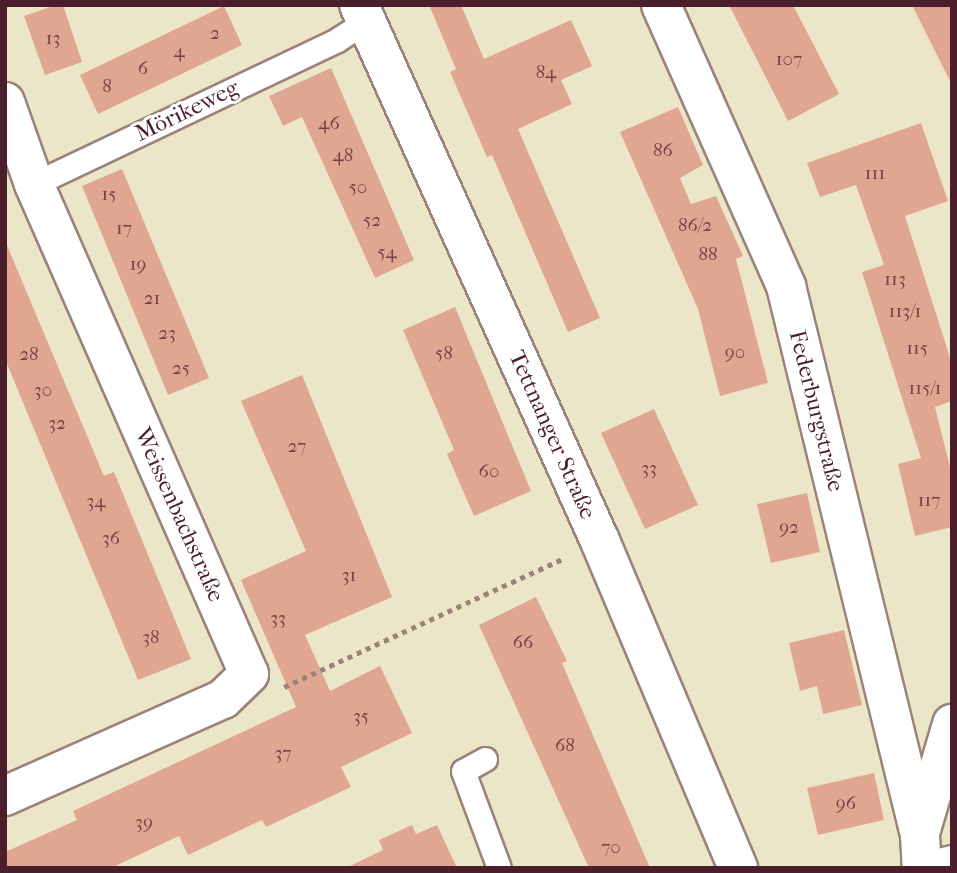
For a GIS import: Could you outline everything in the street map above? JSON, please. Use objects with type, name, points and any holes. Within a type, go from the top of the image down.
[{"type":"street","name":"Federburgstraße","points":[[660,5],[786,286],[929,856]]},
{"type":"street","name":"Tettnanger Straße","points":[[363,13],[600,541],[738,868]]},
{"type":"street","name":"Weissenbachstraße","points":[[5,102],[20,191],[248,674]]},
{"type":"street","points":[[5,796],[223,699],[248,674]]},
{"type":"street","name":"Federburgstraße","points":[[929,856],[952,724]]},
{"type":"lane","name":"Mörikeweg","points":[[20,191],[337,40],[363,13]]},
{"type":"lane","points":[[485,759],[463,771],[499,868]]},
{"type":"path","points":[[248,674],[277,690],[533,575]]},
{"type":"building","points":[[63,5],[82,62],[45,75],[24,16]]},
{"type":"building","points":[[429,5],[461,5],[484,59],[571,20],[592,66],[561,80],[572,104],[518,129],[600,318],[568,332],[492,155],[487,157],[450,72],[456,69]]},
{"type":"building","points":[[729,5],[793,5],[839,94],[788,121]]},
{"type":"building","points":[[912,5],[952,5],[952,85]]},
{"type":"building","points":[[224,6],[242,45],[98,114],[80,75]]},
{"type":"building","points":[[331,68],[414,260],[375,278],[302,117],[283,126],[269,96]]},
{"type":"building","points":[[678,107],[703,165],[680,178],[691,204],[716,196],[743,256],[736,259],[768,383],[720,396],[698,309],[620,132]]},
{"type":"building","points":[[921,123],[948,201],[905,216],[952,364],[952,401],[935,407],[952,475],[952,527],[915,536],[898,464],[921,458],[862,272],[884,265],[856,185],[820,197],[807,163]]},
{"type":"building","points":[[122,169],[209,378],[168,395],[82,186]]},
{"type":"building","points":[[6,243],[104,476],[114,472],[191,659],[138,680],[5,359]]},
{"type":"building","points":[[455,307],[531,491],[474,516],[447,454],[454,450],[403,330]]},
{"type":"building","points":[[302,375],[392,597],[305,635],[330,691],[380,666],[412,733],[341,767],[351,787],[266,827],[262,820],[188,855],[179,836],[111,868],[5,868],[5,852],[77,820],[73,811],[296,707],[241,580],[306,551],[241,401]]},
{"type":"building","points":[[654,409],[698,505],[645,529],[601,433]]},
{"type":"building","points":[[807,493],[820,552],[771,563],[757,504]]},
{"type":"building","points":[[536,597],[567,661],[562,663],[650,868],[589,868],[479,625]]},
{"type":"building","points":[[844,630],[862,705],[823,714],[817,686],[800,691],[789,643]]},
{"type":"building","points":[[874,773],[884,820],[818,835],[807,788]]},
{"type":"building","points":[[412,825],[416,834],[437,825],[457,868],[346,868],[383,850],[379,840]]}]
